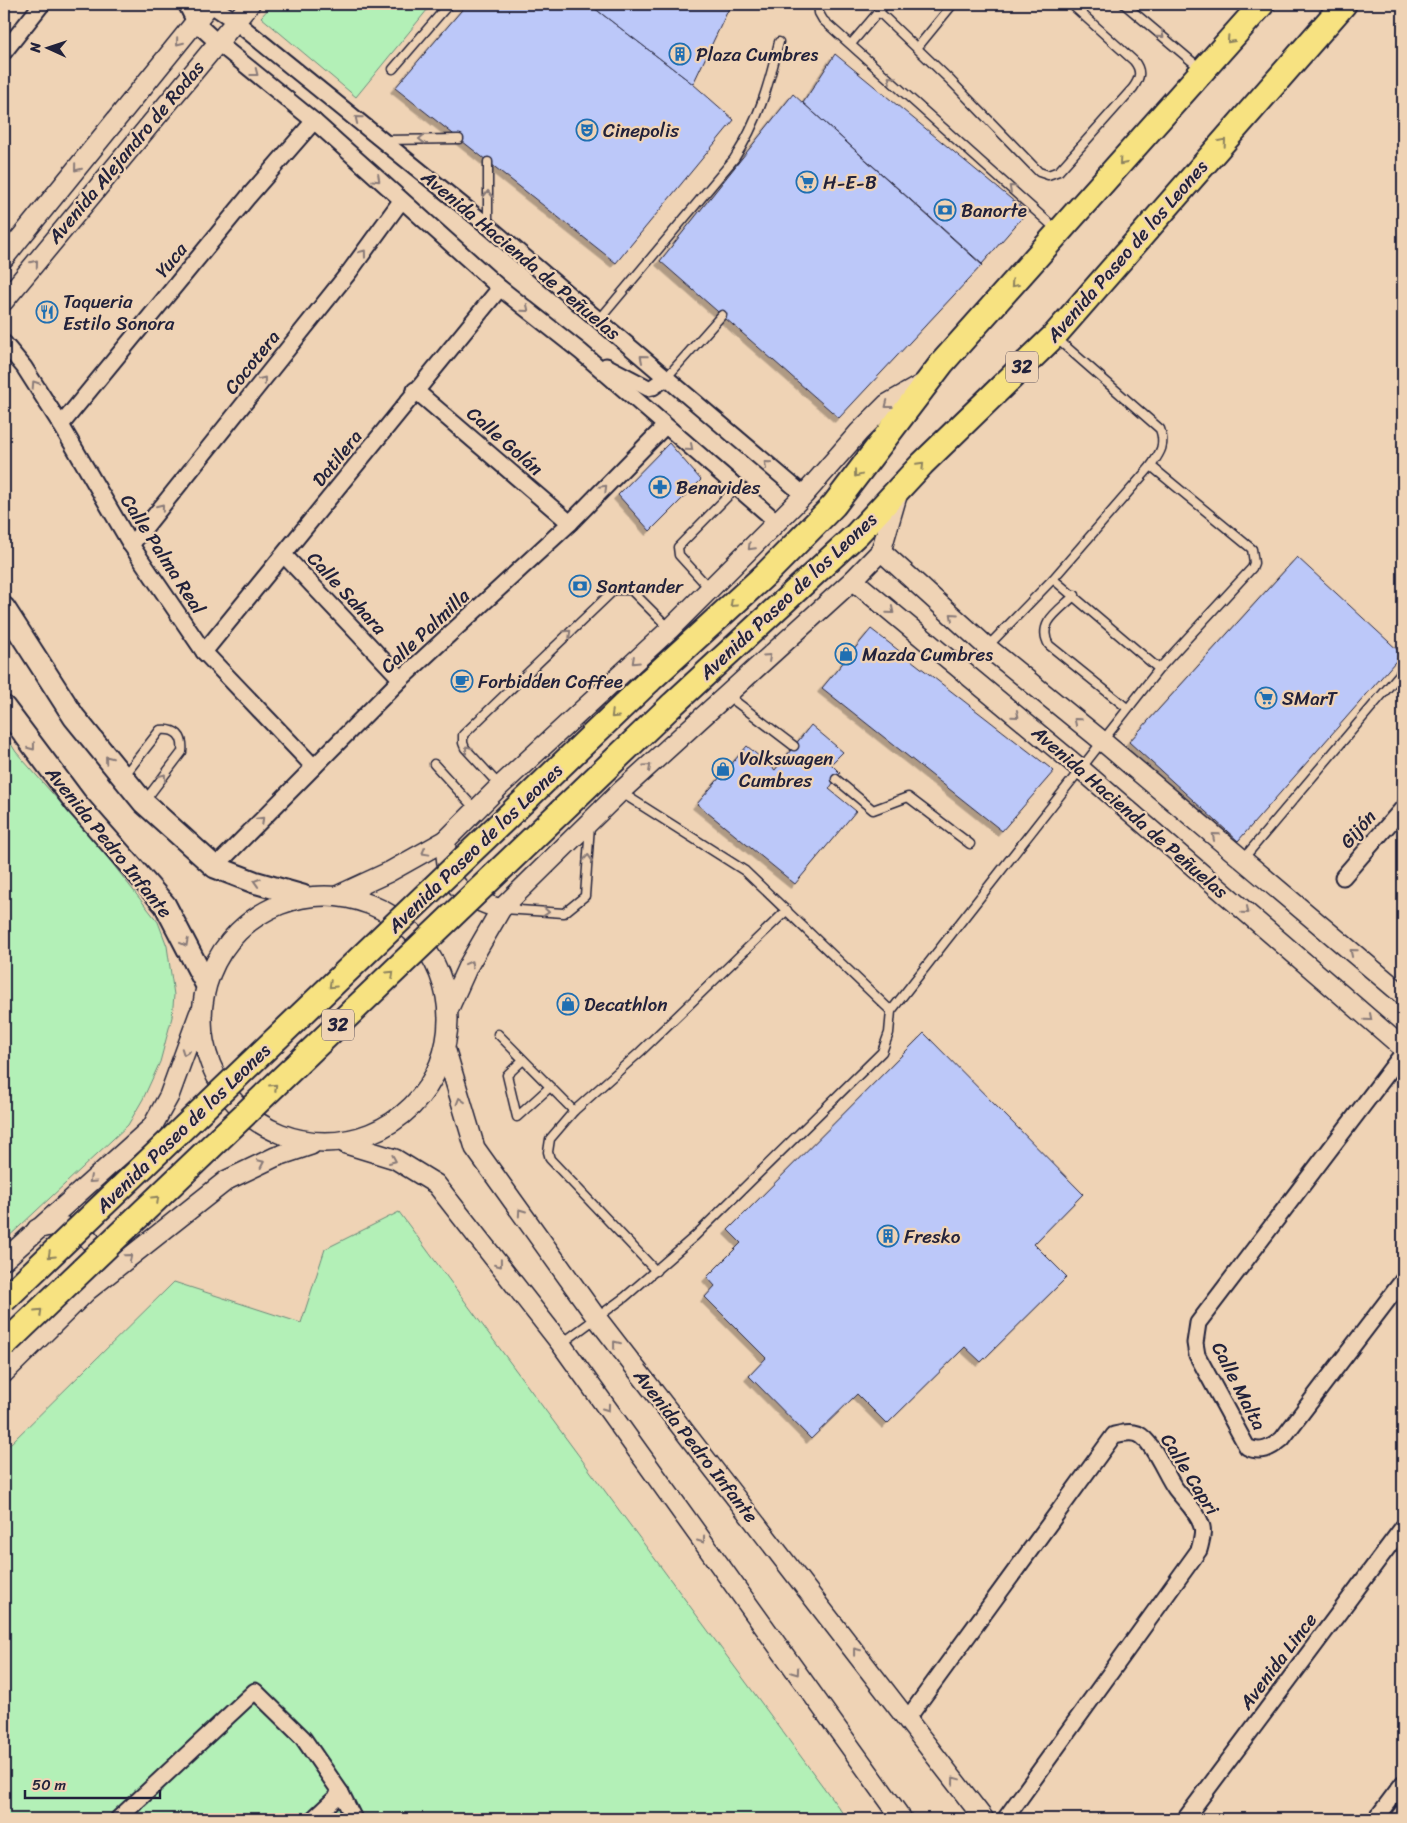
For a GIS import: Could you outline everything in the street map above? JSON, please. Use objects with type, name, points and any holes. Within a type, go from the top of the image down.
[{"type":"main road","name":"Avenida Paseo de los Leones","points":[[4,1300],[649,681],[766,574],[834,505],[929,379],[1262,4]]},
{"type":"main road","name":"Avenida Paseo de los Leones","points":[[4,1345],[672,705],[857,534],[1054,336],[1344,4]]},
{"type":"main road","points":[[4,608],[74,717],[144,802],[214,867],[254,882],[303,896]]},
{"type":"main road","name":"Avenida Pedro Infante","points":[[4,707],[76,803],[165,904],[205,982]]},
{"type":"street","points":[[4,52],[42,4]]},
{"type":"street","points":[[186,4],[195,22]]},
{"type":"street","name":"Avenida Alejandro de Rodas","points":[[4,258],[210,4]]},
{"type":"street","name":"Avenida Hacienda de Peñuelas","points":[[210,4],[235,21],[384,140],[804,495]]},
{"type":"street","name":"Avenida Alejandro de Rodas","points":[[4,301],[250,4]]},
{"type":"street","name":"Avenida Hacienda de Peñuelas","points":[[195,22],[314,121],[500,288],[581,352],[777,522]]},
{"type":"street","name":"Yuca","points":[[61,425],[248,197],[314,121]]},
{"type":"street","name":"Cocotera","points":[[131,545],[350,271],[402,202]]},
{"type":"street","name":"Datilera","points":[[204,652],[415,390],[500,288]]},
{"type":"street","name":"Calle Palma Real","points":[[4,343],[24,367],[61,425],[131,545],[204,652],[314,767]]},
{"type":"street","points":[[581,352],[648,388],[653,387],[666,378]]},
{"type":"street","name":"Avenida Paseo de los Leones","points":[[339,895],[389,872],[446,840],[500,786],[670,629],[804,495],[859,432],[887,404],[929,379]]},
{"type":"street","name":"Calle Golán","points":[[415,390],[570,523]]},
{"type":"street","name":"Calle Palmilla","points":[[214,867],[401,679],[570,523],[665,426]]},
{"type":"street","name":"Avenida Paseo de los Leones","points":[[449,1008],[468,966],[501,909],[620,792],[853,580],[881,551],[900,489]]},
{"type":"street","name":"Avenida Hacienda de Peñuelas","points":[[881,551],[987,648],[1101,740],[1403,995]]},
{"type":"street","name":"Calle Sahara","points":[[284,555],[401,679]]},
{"type":"street","name":"Avenida Hacienda de Peñuelas","points":[[853,580],[1082,770],[1403,1048]]},
{"type":"street","name":"Gijón","points":[[1343,876],[1403,808]]},
{"type":"street","points":[[446,840],[446,864],[456,885],[467,896],[501,909]]},
{"type":"street","points":[[346,1144],[392,1120],[438,1075],[446,1051],[449,1008],[427,950],[403,924],[373,905],[339,895],[303,896],[266,909],[234,934],[217,955],[205,982],[202,1006],[204,1041],[215,1074],[235,1103],[287,1139],[311,1145],[346,1144],[395,1160],[436,1184],[561,1344],[902,1819]]},
{"type":"street","name":"Avenida Paseo de los Leones","points":[[4,1260],[36,1229],[152,1127],[169,1096],[202,1006]]},
{"type":"street","name":"Avenida Pedro Infante","points":[[446,1051],[475,1148],[596,1318],[908,1718],[984,1819]]},
{"type":"street","name":"Calle Malta","points":[[1403,1053],[1198,1322],[1195,1332],[1197,1355],[1247,1446],[1262,1451],[1272,1448],[1282,1439],[1403,1280]]},
{"type":"street","points":[[4,1373],[88,1290],[227,1180],[275,1157],[311,1145]]},
{"type":"street","points":[[36,1229],[49,1225],[64,1224],[77,1229],[87,1238],[94,1250],[97,1264],[95,1278],[88,1290]]},
{"type":"street","name":"Calle Capri","points":[[908,1718],[1114,1435],[1130,1433],[1138,1435],[1148,1442],[1175,1488],[1198,1518],[1202,1528],[1198,1550],[1005,1819]]},
{"type":"street","name":"Avenida Lince","points":[[1185,1819],[1403,1528]]},
{"type":"street","points":[[118,1819],[255,1691],[303,1738],[341,1793],[354,1819]]},
{"type":"street","points":[[1376,1819],[1403,1782]]},
{"type":"street","points":[[314,1819],[341,1793]]},
{"type":"lane","points":[[393,69],[449,4]]},
{"type":"lane","points":[[818,4],[819,13],[824,20],[1060,233]]},
{"type":"lane","points":[[851,44],[885,4]]},
{"type":"lane","points":[[917,48],[953,4]]},
{"type":"lane","points":[[878,12],[917,48],[1044,175],[1054,174],[1133,88],[1140,73],[1139,67],[1128,55],[1071,4]]},
{"type":"lane","points":[[1124,4],[1202,70]]},
{"type":"lane","points":[[598,320],[728,166],[748,138],[768,88],[779,42]]},
{"type":"lane","points":[[384,140],[459,139]]},
{"type":"lane","points":[[488,162],[488,226]]},
{"type":"lane","points":[[666,378],[722,315]]},
{"type":"lane","points":[[987,648],[1053,579],[1152,466],[1162,451],[1163,444],[1160,429],[1054,336]]},
{"type":"lane","points":[[561,1344],[656,1271],[882,1052],[889,1033],[891,1011],[1082,770],[1101,740],[1158,669],[1254,563],[1252,549],[1152,466]]},
{"type":"lane","points":[[710,589],[679,555],[678,547],[736,488]]},
{"type":"lane","points":[[1053,579],[1075,595],[1158,669]]},
{"type":"lane","points":[[500,786],[465,748],[463,735],[614,590],[631,590],[670,629]]},
{"type":"lane","points":[[1075,595],[1045,625],[1044,638],[1049,645],[1127,708]]},
{"type":"lane","points":[[1242,859],[1403,670]]},
{"type":"lane","points":[[727,695],[794,746]]},
{"type":"lane","points":[[123,777],[160,730],[170,728],[178,733],[183,742],[182,752],[144,802]]},
{"type":"lane","points":[[434,764],[476,810]]},
{"type":"lane","points":[[836,780],[873,810],[908,797],[970,844]]},
{"type":"lane","points":[[620,792],[745,871],[891,1011]]},
{"type":"lane","points":[[501,909],[564,914],[585,896],[590,821]]},
{"type":"lane","points":[[656,1271],[550,1159],[548,1152],[550,1139],[574,1111],[640,1052],[787,910]]},
{"type":"lane","points":[[498,1034],[574,1111]]},
{"type":"lane","points":[[523,1060],[506,1075],[517,1117],[550,1087]]},
{"type":"green space","points":[[273,4],[432,4],[356,97],[261,17]]},
{"type":"green space","points":[[4,733],[16,752],[101,849],[158,922],[167,946],[174,995],[172,1017],[160,1062],[143,1099],[128,1125],[4,1241]]},
{"type":"green space","points":[[399,1212],[847,1819],[4,1819],[4,1450],[174,1282],[301,1323],[325,1249]]},
{"type":"building","name":"Cinepolis","points":[[467,4],[589,4],[693,84],[734,120],[616,263],[395,88]]},
{"type":"building","name":"Plaza Cumbres","points":[[589,4],[731,4],[693,84]]},
{"type":"building","points":[[835,54],[1027,212],[982,264],[803,103]]},
{"type":"building","name":"H-E-B","points":[[793,94],[982,265],[839,418],[660,261]]},
{"type":"building","name":"Benavides","points":[[669,443],[701,480],[650,531],[618,495]]},
{"type":"building","name":"SMarT","points":[[1297,557],[1402,654],[1238,841],[1129,742]]},
{"type":"building","points":[[871,629],[1054,771],[1002,831],[822,688]]},
{"type":"building","points":[[811,725],[843,752],[831,764],[840,773],[829,789],[856,811],[795,884],[697,804],[747,746],[775,770]]},
{"type":"building","name":"Fresko","points":[[924,1033],[1083,1194],[1034,1244],[1067,1277],[981,1362],[965,1347],[887,1424],[857,1394],[811,1439],[749,1376],[766,1358],[705,1297],[715,1286],[707,1277],[741,1243],[728,1230]]},
{"type":"place","name":"Plaza Cumbres","points":[[680,54]]},
{"type":"place","name":"Cinepolis","points":[[587,130]]},
{"type":"place","name":"H-E-B","points":[[807,182]]},
{"type":"place","name":"Banorte","points":[[945,210]]},
{"type":"place","name":"Taqueria Estilo Sonora","points":[[47,312]]},
{"type":"place","name":"Benavides","points":[[660,487]]},
{"type":"place","name":"Santander","points":[[580,586]]},
{"type":"place","name":"Mazda Cumbres","points":[[846,654]]},
{"type":"place","name":"Forbidden Coffee","points":[[462,681]]},
{"type":"place","name":"SMarT","points":[[1266,698]]},
{"type":"place","name":"Volkswagen Cumbres","points":[[723,769]]},
{"type":"place","name":"Decathlon","points":[[568,1004]]},
{"type":"place","name":"Fresko","points":[[888,1236]]}]
